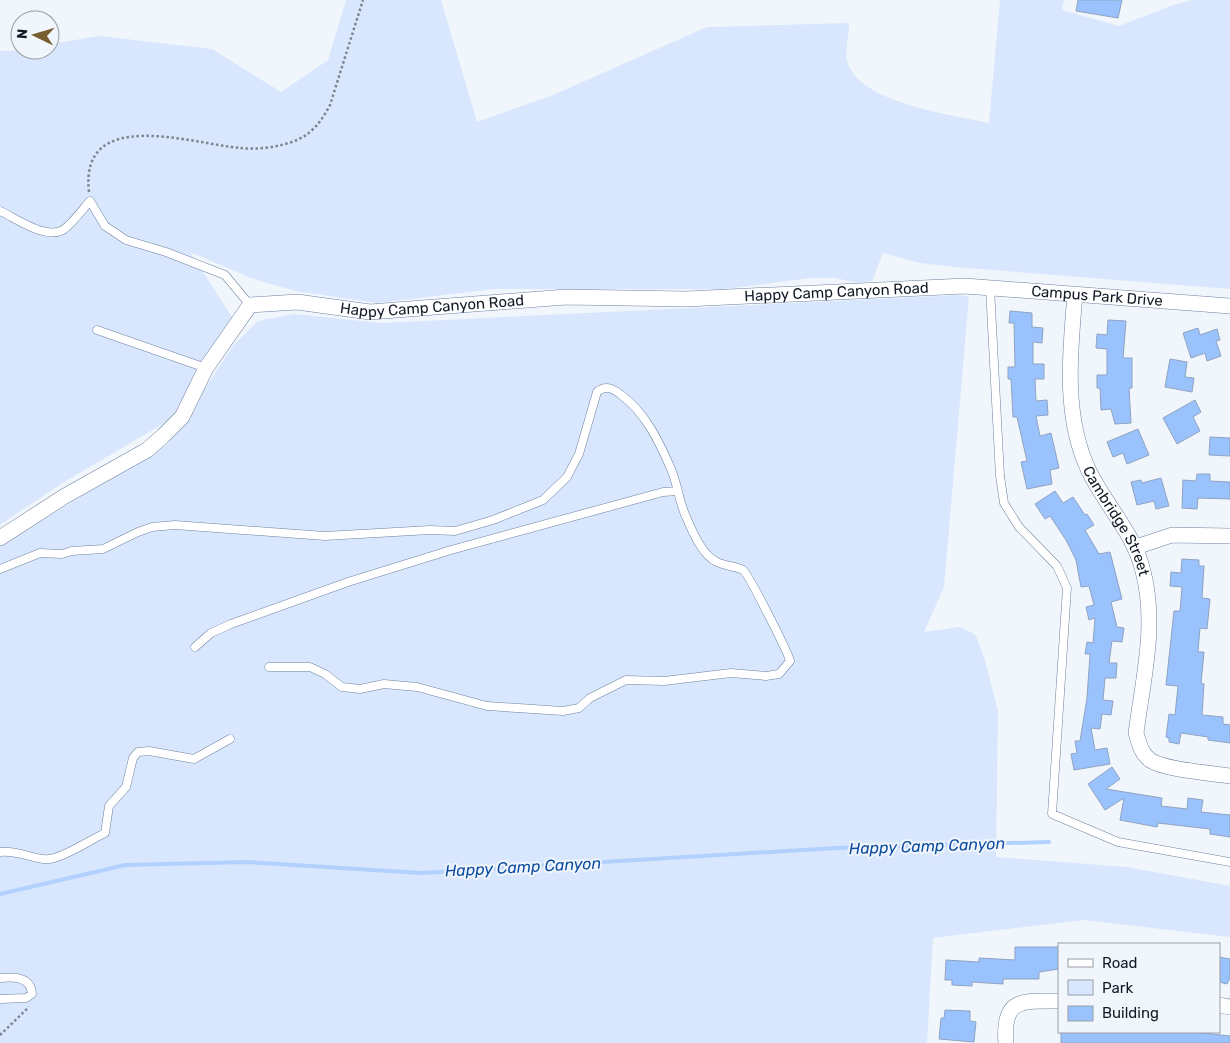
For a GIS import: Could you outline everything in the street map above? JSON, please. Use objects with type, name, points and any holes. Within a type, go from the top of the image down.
[{"type":"street","name":"Happy Camp Canyon Road","points":[[250,305],[297,302],[370,312],[566,297],[686,299],[965,286]]},
{"type":"street","name":"Campus Park Drive","points":[[965,286],[1230,306]]},
{"type":"street","name":"Cambridge Street","points":[[1075,295],[1070,354],[1071,394],[1077,438],[1089,471],[1136,547],[1144,572],[1150,635],[1136,733],[1140,748],[1150,760],[1162,765],[1230,776]]},
{"type":"street","points":[[0,538],[65,496],[147,450],[163,436],[182,417],[206,368],[250,305]]},
{"type":"street","points":[[1136,547],[1172,535],[1230,536]]},
{"type":"street","points":[[1006,1043],[1005,1021],[1012,1008],[1022,1002],[1058,1001]]},
{"type":"lane","points":[[0,211],[42,231],[55,232],[63,230],[90,201],[106,226],[126,240],[166,252],[225,275],[250,305]]},
{"type":"lane","points":[[990,288],[1000,476],[1004,503],[1019,527],[1057,566],[1067,588],[1052,814],[1118,842],[1230,862]]},
{"type":"lane","points":[[97,330],[206,368]]},
{"type":"lane","points":[[0,569],[40,553],[62,554],[78,550],[103,549],[152,527],[175,525],[325,536],[430,530],[455,532],[528,507],[556,489],[567,476],[579,454],[589,425],[592,404],[602,388],[615,390],[648,422],[671,468],[678,491],[678,500],[688,521],[708,554],[716,562],[744,570],[751,579],[764,610],[788,652],[790,661],[779,674],[766,676],[731,673],[664,681],[626,680],[590,698],[578,708],[563,711],[487,706],[417,686],[384,684],[360,689],[342,687],[325,674],[310,667],[269,667]]},
{"type":"lane","points":[[195,647],[211,633],[232,624],[348,582],[460,548],[663,492],[678,491]]},
{"type":"lane","points":[[0,852],[14,852],[44,860],[60,856],[105,833],[109,806],[126,786],[133,758],[138,752],[149,751],[194,758],[230,739]]},
{"type":"lane","points":[[0,978],[15,977],[25,980],[32,988],[32,994],[26,998],[0,999]]},
{"type":"path","points":[[90,201],[88,181],[93,161],[97,152],[117,138],[139,134],[252,149],[288,143],[308,133],[323,118],[330,105],[363,0]]},
{"type":"path","points":[[0,1036],[33,1003]]},
{"type":"green space","points":[[346,0],[441,0],[477,122],[553,95],[707,27],[849,23],[847,61],[855,75],[869,87],[887,97],[909,105],[989,123],[1000,0],[1064,0],[1062,10],[1119,26],[1173,5],[1192,0],[1230,0],[1230,289],[955,267],[920,263],[883,253],[872,281],[858,283],[835,278],[811,278],[724,289],[494,289],[377,303],[295,291],[251,278],[190,252],[234,320],[178,415],[64,482],[0,525],[0,51],[10,51],[10,60],[60,60],[60,42],[100,36],[212,49],[281,92],[328,60]]},
{"type":"green space","points":[[960,295],[969,297],[944,587],[924,632],[959,627],[975,634],[984,657],[998,711],[996,857],[1127,867],[1230,886],[1230,937],[1084,920],[933,938],[927,1043],[0,1043],[0,546],[169,443],[233,346],[258,321],[294,314],[381,323]]},
{"type":"building","points":[[1078,0],[1122,0],[1118,18],[1076,11]]},
{"type":"building","points":[[1010,311],[1032,313],[1032,327],[1043,328],[1042,343],[1033,342],[1033,364],[1044,364],[1044,379],[1035,379],[1036,401],[1047,400],[1048,415],[1036,416],[1040,436],[1051,433],[1059,468],[1050,470],[1052,484],[1027,489],[1021,462],[1027,461],[1017,417],[1013,417],[1011,379],[1008,379],[1008,367],[1015,367],[1014,323],[1009,323]]},
{"type":"building","points":[[1108,320],[1126,321],[1123,358],[1132,358],[1132,388],[1129,388],[1131,423],[1115,424],[1111,409],[1101,410],[1100,388],[1097,388],[1097,375],[1107,375],[1107,349],[1096,348],[1097,334],[1107,335]]},
{"type":"building","points":[[1198,328],[1200,335],[1217,329],[1220,340],[1216,341],[1221,356],[1207,361],[1205,353],[1191,358],[1183,333]]},
{"type":"building","points":[[1170,359],[1187,362],[1185,377],[1194,378],[1192,392],[1165,387]]},
{"type":"building","points":[[1195,400],[1201,412],[1193,417],[1200,431],[1177,444],[1163,418]]},
{"type":"building","points":[[1138,429],[1149,455],[1127,464],[1123,453],[1113,457],[1107,442]]},
{"type":"building","points":[[1210,437],[1230,438],[1230,456],[1209,455]]},
{"type":"building","points":[[1197,474],[1210,474],[1210,481],[1230,482],[1230,499],[1198,498],[1197,509],[1182,508],[1183,480],[1196,481]]},
{"type":"building","points":[[1161,478],[1169,506],[1156,509],[1154,501],[1137,505],[1131,482],[1141,480],[1142,483]]},
{"type":"building","points":[[1055,491],[1063,503],[1073,497],[1085,515],[1087,514],[1094,525],[1085,530],[1099,554],[1110,552],[1122,599],[1111,602],[1117,627],[1124,628],[1122,642],[1112,641],[1109,663],[1117,663],[1116,678],[1105,678],[1103,700],[1113,701],[1111,715],[1102,714],[1100,729],[1091,728],[1095,750],[1107,748],[1110,764],[1074,770],[1071,754],[1077,753],[1075,741],[1080,741],[1087,698],[1090,654],[1085,654],[1087,642],[1093,643],[1095,618],[1089,620],[1086,607],[1094,605],[1089,586],[1081,587],[1076,560],[1066,540],[1050,516],[1045,519],[1035,504]]},
{"type":"building","points":[[1182,559],[1199,560],[1199,566],[1204,566],[1202,598],[1210,599],[1207,629],[1200,628],[1198,652],[1204,652],[1201,683],[1204,684],[1202,715],[1223,717],[1223,724],[1230,725],[1230,743],[1181,733],[1179,744],[1169,742],[1169,738],[1166,737],[1169,714],[1175,715],[1178,686],[1166,685],[1174,611],[1180,611],[1182,587],[1170,586],[1171,572],[1181,573]]},
{"type":"building","points":[[1112,767],[1120,779],[1106,789],[1162,798],[1161,806],[1187,809],[1188,798],[1203,800],[1201,812],[1230,815],[1230,837],[1210,834],[1210,829],[1158,823],[1157,827],[1120,820],[1124,798],[1105,810],[1088,784]]},
{"type":"building","points":[[1015,947],[1058,947],[1058,969],[1039,972],[1039,979],[1003,979],[1003,984],[972,982],[972,986],[952,985],[952,980],[945,980],[946,960],[979,962],[979,958],[1015,960]]},
{"type":"building","points":[[1220,957],[1230,959],[1230,978],[1227,984],[1220,982]]},
{"type":"building","points":[[945,1010],[970,1011],[970,1021],[976,1022],[974,1042],[939,1039],[941,1018],[944,1018]]},
{"type":"building","points":[[1061,1033],[1202,1033],[1230,1036],[1230,1043],[1061,1043]]},
{"type":"waterway","name":"Happy Camp Canyon","points":[[0,894],[125,865],[247,862],[421,873],[836,848],[1049,842]]}]
